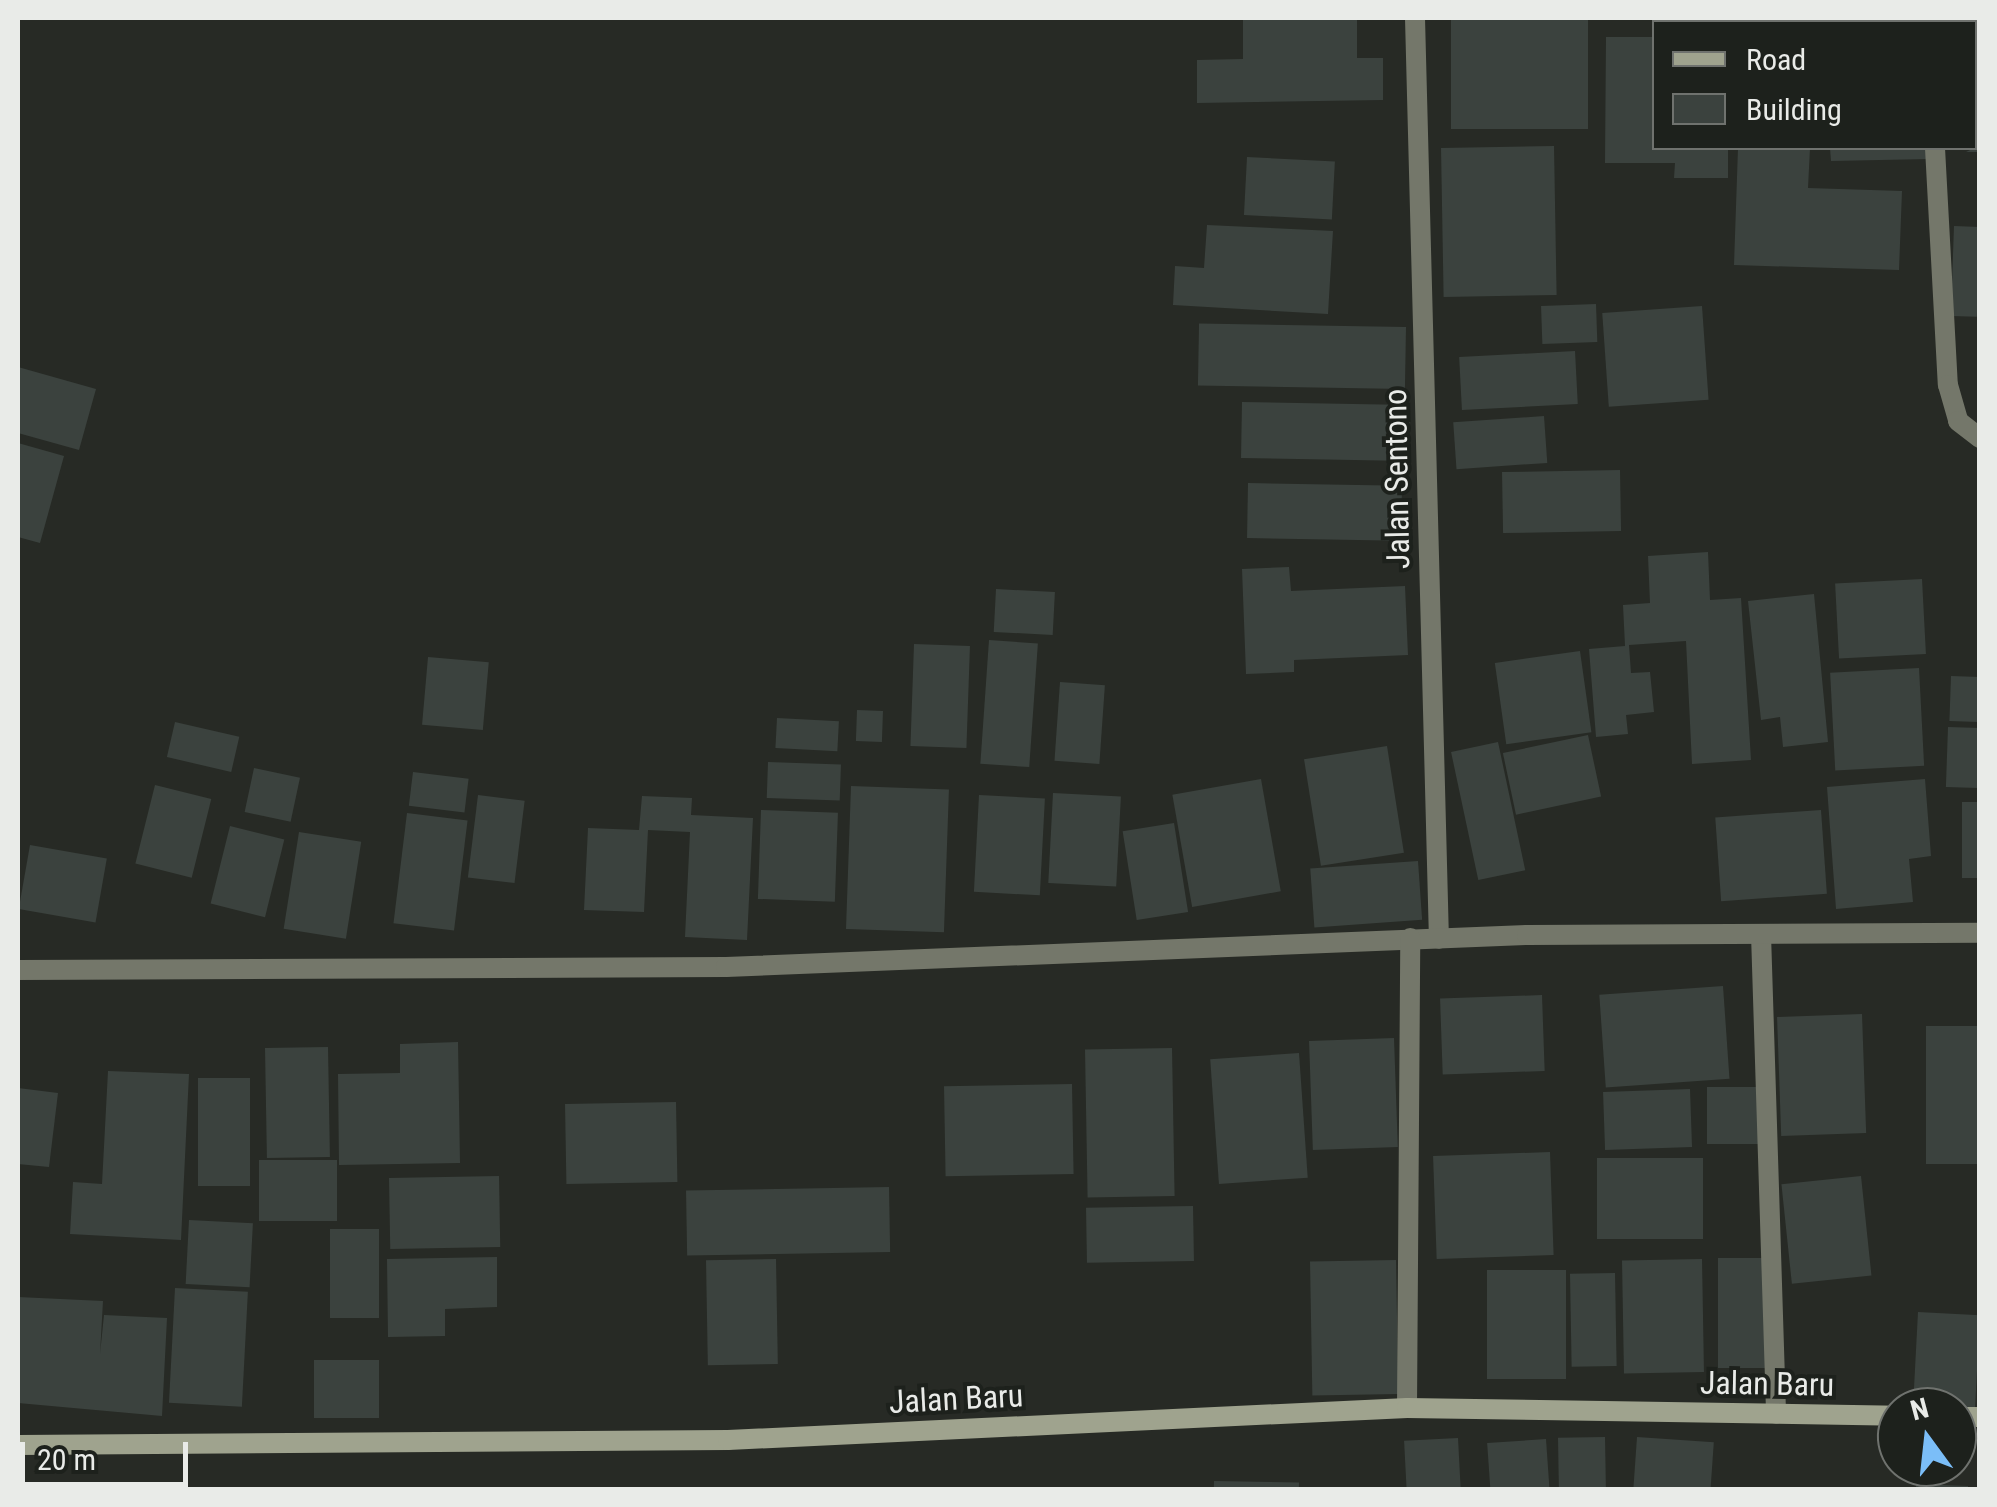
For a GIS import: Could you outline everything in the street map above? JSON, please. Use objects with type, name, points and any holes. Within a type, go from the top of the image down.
[{"type":"street","name":"Jalan Sentono","points":[[1415,18],[1439,939]]},
{"type":"street","points":[[1935,150],[1948,385],[1958,421],[1980,438]]},
{"type":"street","points":[[1761,934],[1776,1414]]},
{"type":"street","points":[[18,970],[726,967],[1410,938],[1980,934]]},
{"type":"street","points":[[1407,1408],[1410,938]]},
{"type":"street","name":"Jalan Baru","points":[[18,1445],[728,1440],[1407,1408],[1877,1416]]},
{"type":"building","points":[[1243,18],[1357,18],[1357,58],[1383,58],[1383,100],[1197,103],[1197,60],[1243,59]]},
{"type":"building","points":[[1451,18],[1588,18],[1588,129],[1451,129]]},
{"type":"building","points":[[1828,18],[1920,18],[1920,20]]},
{"type":"building","points":[[1963,18],[1980,18],[1980,152],[1966,152],[1977,150],[1977,20]]},
{"type":"building","points":[[1606,37],[1652,37],[1652,150],[1728,150],[1728,178],[1674,178],[1675,163],[1605,163]]},
{"type":"building","points":[[1554,146],[1557,295],[1444,297],[1441,148]]},
{"type":"building","points":[[1738,150],[1810,150],[1808,188],[1902,191],[1899,270],[1734,265]]},
{"type":"building","points":[[1830,150],[1929,150],[1929,159],[1831,161]]},
{"type":"building","points":[[1247,157],[1335,162],[1332,220],[1244,215]]},
{"type":"building","points":[[1207,225],[1333,231],[1328,314],[1173,305],[1175,266],[1204,268]]},
{"type":"building","points":[[1954,226],[1980,227],[1977,317],[1951,316]]},
{"type":"building","points":[[1596,304],[1597,342],[1542,344],[1541,306]]},
{"type":"building","points":[[1702,306],[1709,400],[1609,407],[1602,313]]},
{"type":"building","points":[[1199,323],[1406,327],[1405,389],[1198,385]]},
{"type":"building","points":[[1575,351],[1578,404],[1462,410],[1459,357]]},
{"type":"building","points":[[18,367],[96,389],[79,450],[18,433]]},
{"type":"building","points":[[1242,402],[1410,405],[1409,461],[1241,458]]},
{"type":"building","points":[[1544,416],[1547,463],[1457,469],[1453,422]]},
{"type":"building","points":[[18,443],[64,456],[40,543],[18,537]]},
{"type":"building","points":[[1620,470],[1621,531],[1503,533],[1502,472]]},
{"type":"building","points":[[1248,483],[1402,486],[1401,541],[1247,538]]},
{"type":"building","points":[[1708,552],[1710,600],[1741,598],[1751,760],[1692,764],[1686,641],[1629,645],[1631,673],[1650,672],[1654,712],[1626,715],[1628,734],[1596,737],[1589,649],[1625,646],[1623,605],[1650,603],[1648,556]]},
{"type":"building","points":[[1289,567],[1291,591],[1405,586],[1408,655],[1294,660],[1294,672],[1246,674],[1242,569]]},
{"type":"building","points":[[1922,579],[1926,654],[1839,658],[1835,584]]},
{"type":"building","points":[[996,589],[1055,592],[1053,635],[994,632]]},
{"type":"building","points":[[1814,594],[1828,742],[1783,747],[1780,717],[1761,720],[1748,601]]},
{"type":"building","points":[[989,640],[1038,643],[1029,767],[980,764]]},
{"type":"building","points":[[914,644],[970,646],[966,748],[910,746]]},
{"type":"building","points":[[1580,651],[1591,732],[1506,744],[1495,663]]},
{"type":"building","points":[[428,657],[489,662],[483,730],[422,725]]},
{"type":"building","points":[[1919,668],[1924,766],[1835,771],[1830,673]]},
{"type":"building","points":[[1951,676],[1980,677],[1978,722],[1949,721]]},
{"type":"building","points":[[1060,682],[1105,685],[1099,764],[1054,761]]},
{"type":"building","points":[[857,710],[883,711],[882,742],[856,741]]},
{"type":"building","points":[[777,718],[839,721],[837,751],[775,748]]},
{"type":"building","points":[[175,722],[239,737],[231,772],[167,757]]},
{"type":"building","points":[[1948,727],[1980,728],[1978,788],[1946,787]]},
{"type":"building","points":[[1588,735],[1601,797],[1516,815],[1503,753]]},
{"type":"building","points":[[1498,742],[1525,870],[1478,880],[1451,752]]},
{"type":"building","points":[[1387,746],[1404,853],[1321,866],[1304,759]]},
{"type":"building","points":[[768,762],[841,765],[840,801],[767,798]]},
{"type":"building","points":[[254,768],[300,778],[291,822],[245,812]]},
{"type":"building","points":[[413,772],[469,779],[464,813],[409,806]]},
{"type":"building","points":[[1261,779],[1281,891],[1192,907],[1172,795]]},
{"type":"building","points":[[1925,779],[1931,856],[1909,859],[1913,902],[1836,909],[1827,787]]},
{"type":"building","points":[[155,785],[211,799],[192,878],[135,864]]},
{"type":"building","points":[[851,786],[949,789],[944,932],[846,929]]},
{"type":"building","points":[[1053,793],[1121,797],[1116,886],[1048,883]]},
{"type":"building","points":[[478,795],[525,801],[515,883],[468,877]]},
{"type":"building","points":[[979,795],[1045,798],[1040,895],[974,892]]},
{"type":"building","points":[[642,796],[692,798],[691,815],[753,818],[747,940],[685,937],[690,832],[648,830],[644,912],[584,910],[588,828],[639,830]]},
{"type":"building","points":[[1962,802],[1980,802],[1980,878],[1962,878]]},
{"type":"building","points":[[761,810],[838,813],[835,902],[758,899]]},
{"type":"building","points":[[1821,810],[1827,894],[1721,901],[1715,817]]},
{"type":"building","points":[[407,813],[468,820],[454,931],[393,923]]},
{"type":"building","points":[[1174,823],[1188,912],[1137,920],[1123,831]]},
{"type":"building","points":[[230,826],[284,840],[265,917],[211,904]]},
{"type":"building","points":[[299,832],[361,842],[346,939],[284,929]]},
{"type":"building","points":[[30,845],[107,859],[96,923],[19,909]]},
{"type":"building","points":[[1418,861],[1422,920],[1314,927],[1310,869]]},
{"type":"building","points":[[1723,986],[1729,1079],[1606,1087],[1599,995]]},
{"type":"building","points":[[1542,995],[1545,1071],[1443,1075],[1440,999]]},
{"type":"building","points":[[1862,1014],[1866,1133],[1781,1136],[1777,1017]]},
{"type":"building","points":[[1926,1026],[1980,1026],[1980,1164],[1926,1164]]},
{"type":"building","points":[[1394,1038],[1398,1147],[1313,1150],[1309,1041]]},
{"type":"building","points":[[458,1042],[460,1163],[339,1165],[338,1074],[400,1073],[400,1044]]},
{"type":"building","points":[[328,1047],[330,1157],[267,1158],[265,1048]]},
{"type":"building","points":[[1172,1048],[1175,1196],[1088,1197],[1085,1050]]},
{"type":"building","points":[[1299,1053],[1308,1178],[1219,1184],[1210,1059]]},
{"type":"building","points":[[108,1071],[189,1074],[181,1240],[70,1234],[73,1182],[102,1184]]},
{"type":"building","points":[[198,1078],[250,1078],[250,1186],[198,1186]]},
{"type":"building","points":[[1072,1084],[1074,1174],[946,1176],[944,1086]]},
{"type":"building","points":[[1707,1087],[1759,1087],[1759,1144],[1707,1144]]},
{"type":"building","points":[[18,1088],[58,1093],[49,1167],[18,1164]]},
{"type":"building","points":[[1690,1089],[1692,1147],[1605,1150],[1603,1092]]},
{"type":"building","points":[[676,1102],[677,1182],[566,1184],[565,1104]]},
{"type":"building","points":[[1550,1152],[1554,1255],[1437,1259],[1433,1156]]},
{"type":"building","points":[[1597,1158],[1703,1158],[1703,1239],[1597,1239]]},
{"type":"building","points":[[259,1160],[337,1160],[337,1221],[259,1221]]},
{"type":"building","points":[[499,1176],[500,1247],[390,1249],[389,1178]]},
{"type":"building","points":[[1861,1176],[1871,1275],[1792,1284],[1781,1184]]},
{"type":"building","points":[[889,1187],[890,1252],[687,1256],[686,1191]]},
{"type":"building","points":[[1193,1206],[1194,1261],[1087,1263],[1086,1208]]},
{"type":"building","points":[[189,1220],[253,1223],[250,1287],[186,1284]]},
{"type":"building","points":[[330,1229],[379,1229],[379,1318],[330,1318]]},
{"type":"building","points":[[497,1257],[497,1307],[445,1309],[445,1336],[388,1337],[387,1259]]},
{"type":"building","points":[[1718,1258],[1767,1258],[1767,1368],[1718,1368]]},
{"type":"building","points":[[776,1259],[778,1364],[708,1365],[706,1260]]},
{"type":"building","points":[[1702,1259],[1704,1372],[1624,1373],[1622,1260]]},
{"type":"building","points":[[1396,1260],[1398,1394],[1312,1395],[1310,1262]]},
{"type":"building","points":[[1487,1270],[1566,1270],[1566,1379],[1487,1379]]},
{"type":"building","points":[[1615,1273],[1617,1366],[1572,1367],[1570,1274]]},
{"type":"building","points":[[175,1288],[248,1292],[242,1407],[169,1403]]},
{"type":"building","points":[[18,1297],[103,1301],[100,1354],[104,1315],[167,1318],[162,1416],[18,1403]]},
{"type":"building","points":[[1918,1312],[1980,1315],[1976,1387],[1914,1387]]},
{"type":"building","points":[[314,1360],[379,1360],[379,1418],[314,1418]]},
{"type":"building","points":[[1605,1437],[1606,1490],[1559,1490],[1558,1438]]},
{"type":"building","points":[[1637,1437],[1714,1442],[1710,1490],[1633,1490]]},
{"type":"building","points":[[1458,1438],[1461,1490],[1407,1490],[1404,1441]]},
{"type":"building","points":[[1546,1439],[1550,1490],[1490,1490],[1487,1443]]},
{"type":"building","points":[[1214,1481],[1299,1482],[1299,1490],[1214,1490]]},
{"type":"building","points":[[1916,1487],[1968,1487],[1968,1490]]}]
